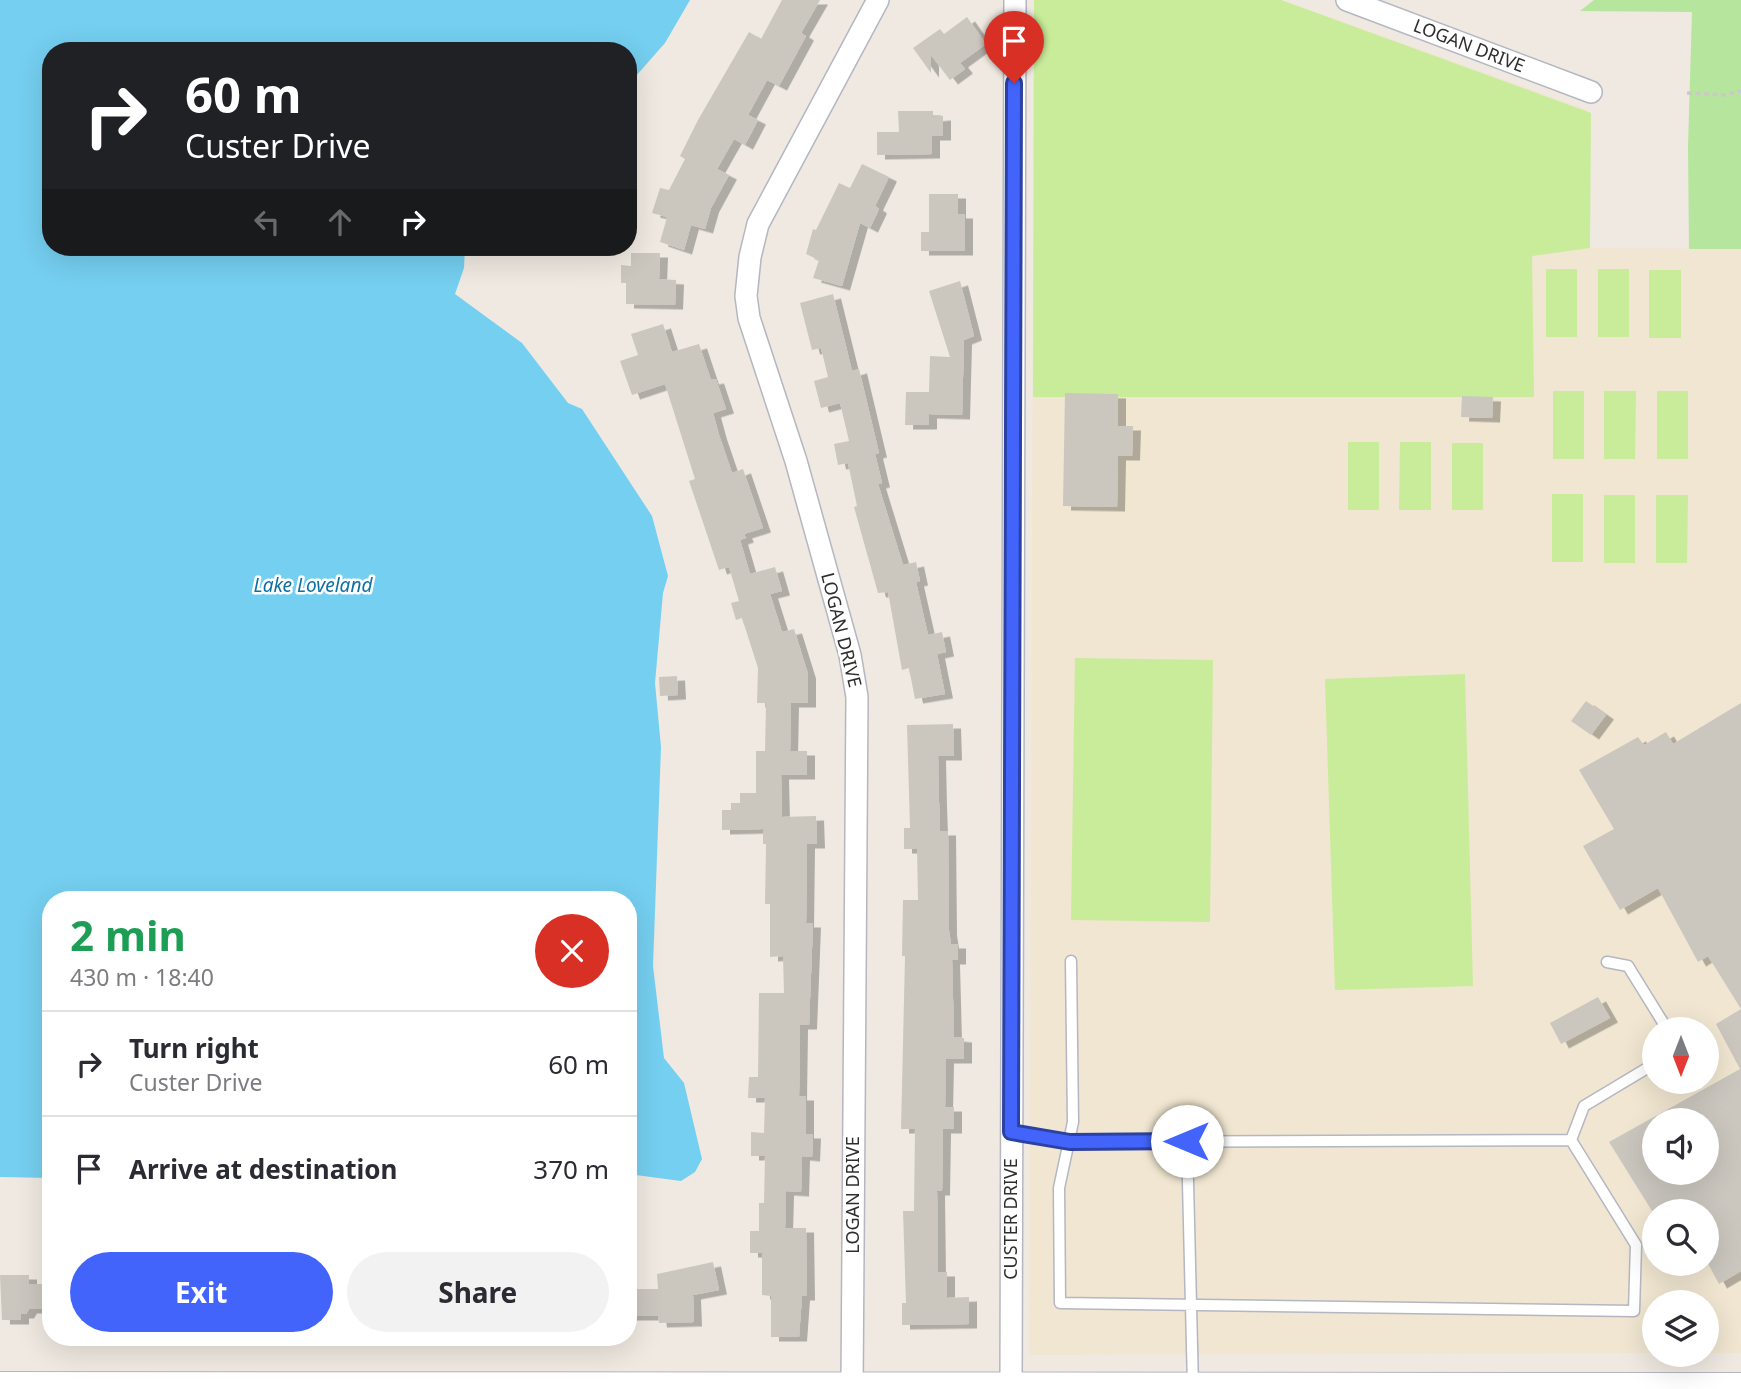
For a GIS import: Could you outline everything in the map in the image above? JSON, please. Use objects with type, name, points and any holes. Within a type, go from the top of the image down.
[{"type":"main road","points":[[0,1387],[1741,1388]]},
{"type":"street","name":"LOGAN DRIVE","points":[[852,1388],[857,697],[849,654],[796,461],[749,318],[746,296],[750,257],[762,214],[878,0]]},
{"type":"street","name":"CUSTER DRIVE","points":[[1011,1388],[1014,0]]},
{"type":"street","name":"LOGAN DRIVE","points":[[1347,0],[1591,92]]},
{"type":"lane","points":[[1071,961],[1073,1122],[1059,1188],[1059,1303],[1633,1311],[1636,1245],[1571,1140]]},
{"type":"lane","points":[[1607,962],[1628,966],[1660,1017]]},
{"type":"lane","points":[[1571,1140],[1584,1106],[1642,1071]]},
{"type":"lane","points":[[1011,1132],[1070,1142],[1571,1140]]},
{"type":"lane","points":[[1187,1141],[1193,1388]]},
{"type":"path","points":[[1687,93],[1724,95],[1741,91]]},
{"type":"shaded area","points":[[1034,0],[1282,0],[1588,110],[1590,248],[1741,249],[1741,1353],[1719,1353],[1719,1290],[1642,1290],[1642,1353],[1029,1355]]},
{"type":"green space","points":[[1034,0],[1281,0],[1591,113],[1590,248],[1532,256],[1534,397],[1033,397]]},
{"type":"green space","points":[[1594,0],[1741,0],[1741,249],[1689,249],[1688,146],[1692,12],[1580,11]]},
{"type":"green space","points":[[1546,269],[1577,269],[1577,337],[1546,337]]},
{"type":"green space","points":[[1598,269],[1629,269],[1629,337],[1598,337]]},
{"type":"green space","points":[[1649,270],[1681,270],[1681,338],[1649,338]]},
{"type":"green space","points":[[1553,391],[1584,391],[1584,459],[1553,459]]},
{"type":"green space","points":[[1604,391],[1636,391],[1635,459],[1604,459]]},
{"type":"green space","points":[[1657,391],[1688,391],[1688,459],[1657,459]]},
{"type":"green space","points":[[1348,442],[1379,442],[1379,510],[1348,510]]},
{"type":"green space","points":[[1400,442],[1431,442],[1431,510],[1399,510]]},
{"type":"green space","points":[[1452,443],[1483,443],[1483,510],[1452,510]]},
{"type":"green space","points":[[1552,494],[1583,494],[1583,562],[1552,562]]},
{"type":"green space","points":[[1604,495],[1635,495],[1635,563],[1604,563]]},
{"type":"green space","points":[[1656,495],[1688,495],[1687,563],[1656,563]]},
{"type":"green space","points":[[1075,658],[1213,660],[1210,922],[1071,920]]},
{"type":"green space","points":[[1465,674],[1473,986],[1335,990],[1325,679]]},
{"type":"water","name":"Lake Loveland","points":[[0,0],[690,0],[665,43],[637,75],[637,42],[42,42],[42,256],[465,256],[464,268],[455,294],[522,343],[568,403],[582,409],[652,516],[668,576],[663,593],[655,683],[661,747],[653,966],[664,1058],[684,1083],[702,1159],[695,1172],[681,1181],[637,1175],[637,891],[42,891],[42,1178],[0,1177]]},
{"type":"building","points":[[782,0],[820,0],[801,33],[806,36],[779,86],[767,80],[748,115],[758,120],[745,145],[734,139],[717,169],[729,175],[711,208],[705,229],[691,225],[684,250],[660,242],[667,217],[652,213],[660,188],[669,190],[685,159],[680,156],[698,120],[749,32],[761,39]]},
{"type":"building","points":[[967,17],[986,44],[960,63],[965,69],[950,80],[931,55],[931,73],[913,48],[940,29],[944,34]]},
{"type":"building","points":[[898,111],[933,111],[933,117],[943,116],[943,136],[932,136],[932,154],[877,155],[877,132],[899,132]]},
{"type":"building","points":[[862,164],[889,177],[875,206],[879,209],[870,228],[860,223],[842,286],[813,278],[819,260],[806,254],[813,229],[816,230],[839,183],[850,188]]},
{"type":"building","points":[[929,194],[958,194],[958,214],[965,214],[965,251],[921,251],[921,232],[929,232]]},
{"type":"building","points":[[637,253],[660,253],[659,279],[676,280],[675,305],[626,304],[626,283],[621,283],[621,265],[631,266],[631,256],[637,256]]},
{"type":"building","points":[[960,281],[974,336],[964,340],[962,415],[929,414],[929,425],[905,425],[906,392],[929,392],[930,356],[950,357],[929,291]]},
{"type":"building","points":[[833,294],[852,371],[859,369],[879,453],[875,454],[882,483],[878,484],[903,565],[916,562],[920,581],[916,582],[928,635],[942,632],[946,652],[937,654],[945,694],[915,699],[909,668],[902,670],[888,592],[878,593],[854,507],[857,506],[848,463],[838,465],[834,444],[849,441],[840,403],[821,408],[814,381],[828,377],[821,348],[812,350],[800,303]]},
{"type":"building","points":[[663,324],[672,352],[699,344],[711,380],[716,379],[726,409],[713,413],[719,435],[732,473],[743,469],[763,528],[744,534],[746,538],[740,540],[750,574],[775,567],[782,591],[770,594],[782,632],[794,629],[808,674],[808,703],[791,703],[790,751],[807,751],[807,775],[781,775],[782,817],[816,816],[817,844],[807,844],[806,923],[813,923],[809,1025],[800,1025],[799,1096],[806,1096],[806,1134],[813,1134],[812,1157],[802,1156],[801,1192],[786,1191],[785,1228],[806,1228],[807,1296],[802,1296],[799,1337],[771,1337],[771,1296],[762,1295],[762,1253],[750,1253],[750,1231],[759,1231],[759,1203],[764,1203],[765,1156],[751,1156],[751,1132],[764,1133],[765,1098],[748,1098],[749,1077],[758,1077],[759,993],[784,993],[783,956],[770,957],[770,904],[765,904],[766,844],[763,844],[763,829],[722,830],[722,810],[731,810],[731,803],[740,803],[740,793],[756,793],[756,751],[765,751],[766,703],[757,703],[758,668],[742,618],[736,620],[731,603],[739,601],[729,567],[719,570],[689,481],[695,479],[665,384],[632,395],[620,361],[638,355],[631,334]]},
{"type":"building","points":[[1065,393],[1118,394],[1118,426],[1133,426],[1132,456],[1118,456],[1117,507],[1063,506]]},
{"type":"building","points":[[1462,396],[1493,397],[1492,418],[1461,417]]},
{"type":"building","points":[[677,676],[678,695],[660,696],[659,677]]},
{"type":"building","points":[[1586,701],[1606,715],[1591,735],[1571,721]]},
{"type":"building","points":[[1741,703],[1741,1009],[1708,956],[1698,962],[1658,888],[1620,910],[1583,846],[1614,829],[1579,770],[1638,737],[1644,745],[1666,732],[1673,744]]},
{"type":"building","points":[[953,724],[954,756],[938,756],[939,802],[940,831],[948,831],[949,931],[951,944],[958,944],[958,960],[952,960],[954,1037],[964,1038],[964,1059],[946,1059],[945,1107],[954,1107],[954,1129],[943,1129],[942,1191],[937,1191],[938,1272],[947,1272],[947,1298],[969,1297],[969,1324],[902,1325],[902,1303],[906,1303],[903,1211],[914,1211],[915,1129],[901,1129],[905,956],[902,956],[903,900],[918,900],[917,849],[904,849],[904,828],[910,828],[907,725]]},
{"type":"building","points":[[1598,997],[1610,1018],[1561,1044],[1550,1023]]},
{"type":"building","points":[[1741,1009],[1741,1271],[1719,1284],[1715,1276],[1719,1276],[1719,1199],[1645,1199],[1609,1142],[1642,1124],[1642,1185],[1719,1185],[1719,1108],[1670,1108],[1695,1094],[1719,1094],[1719,1081],[1740,1069],[1719,1030],[1719,1022]]},
{"type":"building","points":[[713,1262],[719,1290],[693,1295],[694,1322],[659,1323],[658,1316],[637,1316],[637,1289],[658,1289],[657,1274]]},
{"type":"building","points":[[0,1275],[29,1275],[29,1284],[42,1284],[42,1309],[29,1309],[26,1314],[21,1314],[21,1320],[2,1320]]},
{"type":"route","points":[[1014,83],[1011,1132],[1070,1142],[1187,1141]]}]
